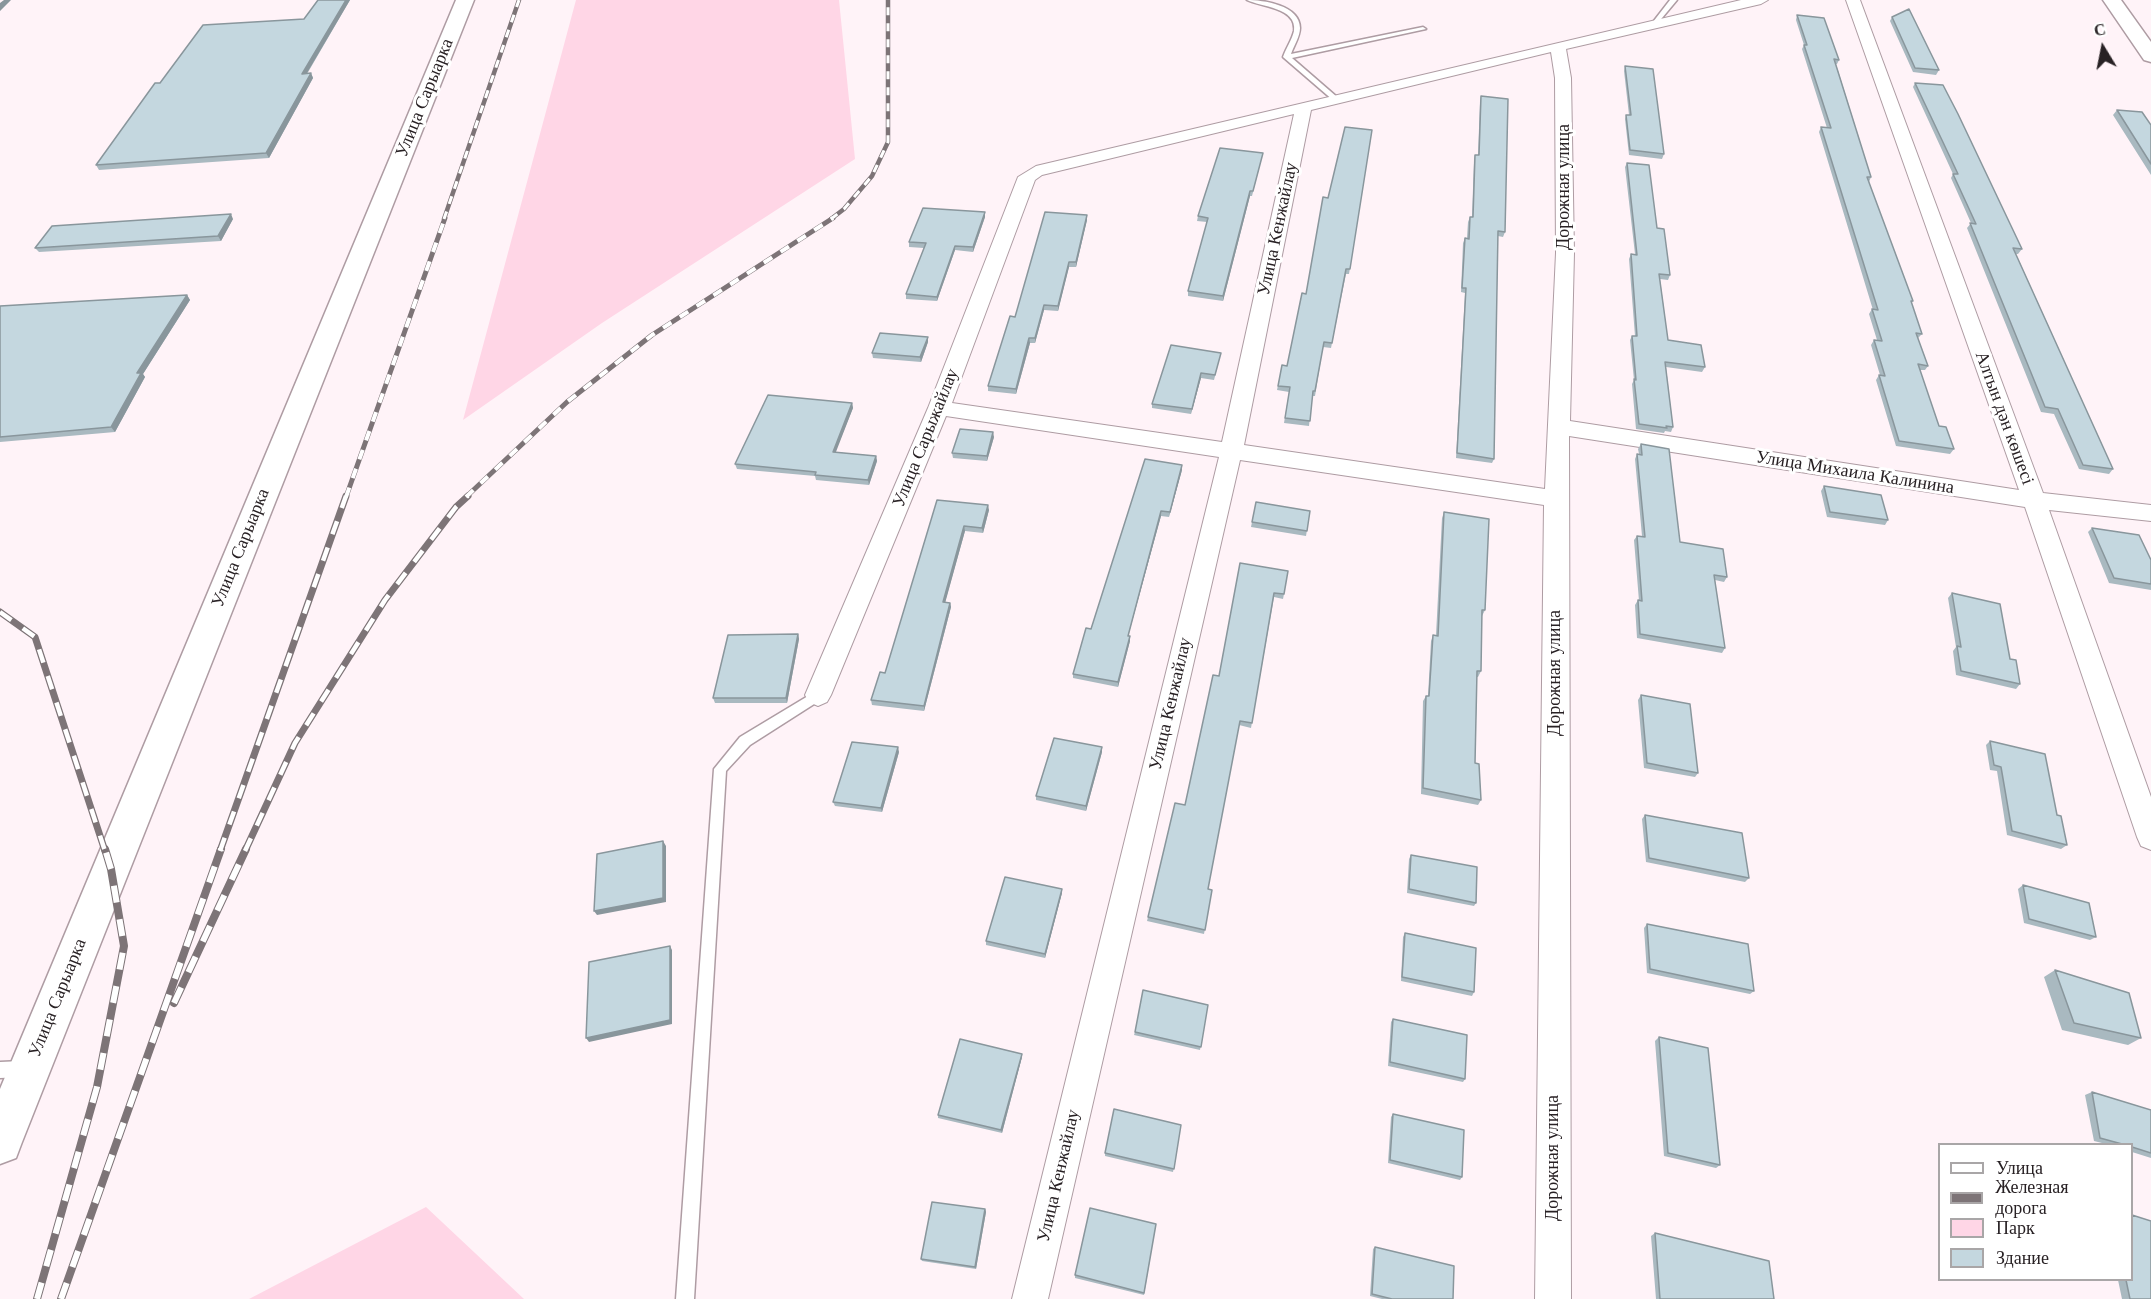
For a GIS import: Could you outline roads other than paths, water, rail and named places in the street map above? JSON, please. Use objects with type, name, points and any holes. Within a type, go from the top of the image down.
[{"type":"main road","name":"Улица Сарыарка","points":[[0,1142],[15,1069],[465,0]]},
{"type":"main road","points":[[2112,0],[2151,56]]},
{"type":"street","points":[[1304,106],[1761,0]]},
{"type":"street","name":"Алтын дән көшесі","points":[[1853,0],[2034,501],[2151,837]]},
{"type":"street","name":"Дорожная улица","points":[[1553,1299],[1556,499],[1565,253],[1563,78],[1558,46]]},
{"type":"street","name":"Улица Сарыжайлау","points":[[818,695],[939,408],[1027,177],[1035,171],[1051,166],[1304,106]]},
{"type":"street","name":"Улица Кенжайлау","points":[[1030,1299],[1231,453],[1304,106]]},
{"type":"street","points":[[939,408],[1231,453],[1556,499]]},
{"type":"street","name":"Улица Михаила Калинина","points":[[1559,427],[2034,501],[2151,513]]},
{"type":"lane","points":[[1250,0],[1278,7],[1296,21],[1298,30],[1287,57]]},
{"type":"lane","points":[[1655,23],[1674,0]]},
{"type":"lane","points":[[1287,57],[1423,29]]},
{"type":"lane","points":[[1287,57],[1334,99]]},
{"type":"lane","points":[[686,1299],[720,769],[745,741],[818,695]]},
{"type":"railway","points":[[444,219],[519,0]]},
{"type":"railway","points":[[831,219],[844,209],[872,176],[888,142],[888,0]]},
{"type":"railway","points":[[346,497],[445,218]]},
{"type":"railway","points":[[466,497],[567,402],[652,335],[833,218]]},
{"type":"railway","points":[[220,851],[346,496]]},
{"type":"railway","points":[[245,851],[295,743],[385,600],[456,507],[468,496]]},
{"type":"railway","points":[[0,612],[35,637],[105,851]]},
{"type":"railway","points":[[37,1299],[97,1087],[124,946],[111,869],[105,849]]},
{"type":"railway","points":[[61,1299],[221,849]]},
{"type":"railway","points":[[174,1003],[246,849]]}]
